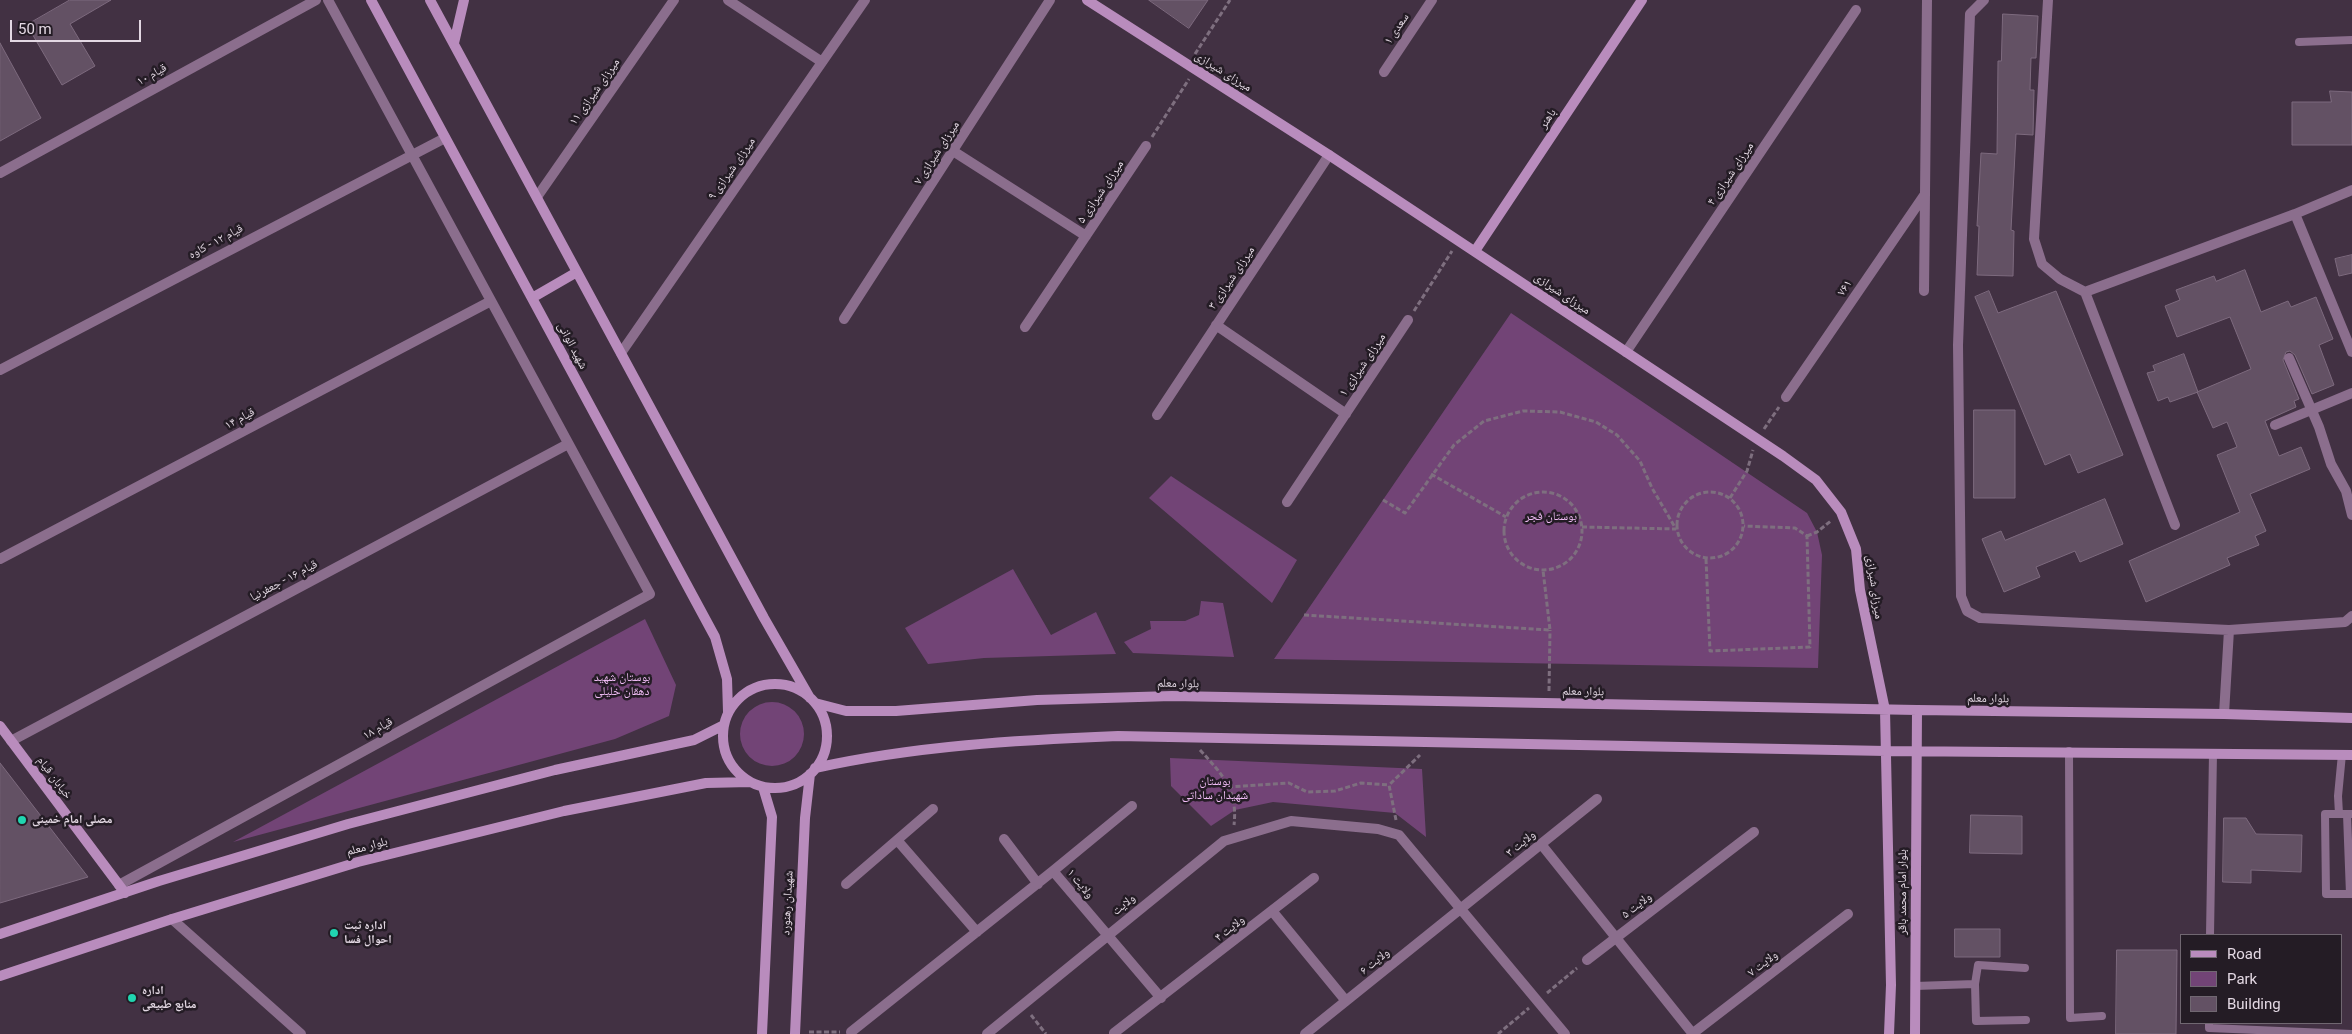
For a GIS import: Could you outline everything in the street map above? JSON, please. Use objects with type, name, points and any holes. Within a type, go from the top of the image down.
[{"type":"main road","name":"شهید الوانی","points":[[370,0],[715,638],[728,679],[728,712]]},
{"type":"main road","points":[[430,0],[764,618],[824,720],[827,734],[826,747],[813,771]]},
{"type":"main road","points":[[454,43],[464,0]]},
{"type":"main road","name":"میرزای شیرازی","points":[[1086,0],[1329,155],[1816,480],[1841,512],[1856,549],[1860,590],[1884,710],[1886,751]]},
{"type":"main road","name":"باهنر","points":[[1474,251],[1642,0]]},
{"type":"main road","points":[[532,298],[577,272]]},
{"type":"main road","points":[[812,700],[799,690],[772,684],[746,692],[736,701],[728,712],[722,738],[730,764],[739,775],[763,787],[777,788],[790,786],[813,771],[882,755],[970,745],[1108,736],[1186,736],[1886,751],[2347,754]]},
{"type":"main road","name":"بلوار معلم","points":[[812,700],[846,711],[896,711],[1117,696],[1884,710],[2224,714],[2352,718]]},
{"type":"main road","name":"بلوار امام محمد باقر","points":[[1915,1034],[1917,710]]},
{"type":"main road","points":[[0,934],[122,889],[348,824],[555,770],[686,742],[724,725]]},
{"type":"main road","name":"خیابان قیام","points":[[0,726],[122,889]]},
{"type":"main road","name":"بلوار امام محمد باقر","points":[[1886,751],[1891,985],[1889,1034]]},
{"type":"main road","name":"شهیدان رهنورد","points":[[795,1033],[805,818],[813,771]]},
{"type":"main road","name":"بلوار معلم","points":[[0,976],[172,919],[358,862],[564,811],[706,782],[750,782]]},
{"type":"main road","name":"شهیدان رهنورد","points":[[762,1034],[772,816],[763,787]]},
{"type":"street","name":"قیام ۱۰","points":[[0,173],[316,0]]},
{"type":"street","points":[[328,0],[568,444]]},
{"type":"street","name":"میرزای شیرازی ۱۱","points":[[537,197],[674,0]]},
{"type":"street","points":[[728,0],[822,62]]},
{"type":"street","name":"میرزای شیرازی ۹","points":[[621,353],[865,0]]},
{"type":"street","name":"میرزای شیرازی ۷","points":[[844,319],[1050,0]]},
{"type":"street","name":"سعدی ۱","points":[[1384,72],[1432,0]]},
{"type":"street","points":[[1924,292],[1927,0]]},
{"type":"street","points":[[1984,0],[1970,14],[1958,345],[1960,596],[1967,611],[1980,618],[2229,630],[2345,622],[2352,616]]},
{"type":"street","points":[[2048,0],[2034,239],[2042,264],[2060,279],[2085,292],[2175,526]]},
{"type":"street","name":"میرزای شیرازی ۴","points":[[1626,352],[1856,10]]},
{"type":"street","name":"قیام ۱۲ - کاوه","points":[[0,370],[411,154],[445,138]]},
{"type":"street","name":"میرزای شیرازی ۵","points":[[1025,327],[1146,146]]},
{"type":"street","points":[[953,151],[1086,236]]},
{"type":"street","name":"میرزای شیرازی ۳","points":[[1157,415],[1329,155]]},
{"type":"street","points":[[2085,292],[2295,214],[2352,190]]},
{"type":"street","name":"۷۶۱","points":[[1786,397],[1925,194]]},
{"type":"street","points":[[2295,214],[2352,352]]},
{"type":"street","name":"قیام ۱۴","points":[[0,559],[491,301]]},
{"type":"street","name":"میرزای شیرازی ۱","points":[[1287,502],[1408,320]]},
{"type":"street","points":[[1216,325],[1346,414]]},
{"type":"street","points":[[2289,358],[2311,409],[2331,464],[2346,491],[2352,515]]},
{"type":"street","points":[[2275,425],[2352,393]]},
{"type":"street","name":"قیام ۱۸","points":[[122,889],[650,594],[568,444]]},
{"type":"street","name":"قیام ۱۶ - جعفرنیا","points":[[11,740],[568,444]]},
{"type":"street","points":[[2224,714],[2229,630]]},
{"type":"street","name":"ولایت ۳","points":[[1460,908],[1597,799]]},
{"type":"street","points":[[850,1032],[1038,884],[1132,806]]},
{"type":"street","points":[[846,884],[933,809]]},
{"type":"street","name":"ولایت","points":[[987,1034],[1224,841],[1291,821],[1378,828],[1399,835]]},
{"type":"street","name":"ولایت ۵","points":[[1587,960],[1754,832]]},
{"type":"street","points":[[1399,835],[1565,1034]]},
{"type":"street","points":[[1004,839],[1038,884]]},
{"type":"street","points":[[897,840],[977,932]]},
{"type":"street","points":[[1541,844],[1693,1034]]},
{"type":"street","name":"ولایت ۱","points":[[1053,871],[1107,936]]},
{"type":"street","name":"ولایت ۴","points":[[1114,1033],[1273,912],[1314,878]]},
{"type":"street","name":"ولایت ۶","points":[[1305,1034],[1460,908]]},
{"type":"street","points":[[1273,912],[1346,1001]]},
{"type":"street","name":"ولایت ۷","points":[[1693,1034],[1848,914]]},
{"type":"street","points":[[172,919],[301,1034]]},
{"type":"street","points":[[1107,936],[1160,998]]},
{"type":"lane","points":[[2299,42],[2352,40]]},
{"type":"lane","points":[[2068,751],[2070,1018],[2102,1016]]},
{"type":"lane","points":[[2210,934],[2213,753]]},
{"type":"lane","points":[[2346,814],[2325,814],[2326,894],[2351,894],[2346,814],[2338,796],[2347,754]]},
{"type":"lane","points":[[2026,968],[1978,965],[1975,984],[1976,1021],[2026,1020]]},
{"type":"lane","points":[[1915,986],[1975,984]]},
{"type":"lane","points":[[2209,1024],[2209,1028],[2352,1034]]},
{"type":"path","points":[[1146,146],[1230,0]]},
{"type":"path","points":[[1408,320],[1459,241]]},
{"type":"path","points":[[1730,498],[1746,471],[1757,439],[1786,397]]},
{"type":"path","points":[[1383,500],[1405,513],[1431,474],[1454,445],[1484,422],[1522,410],[1560,412],[1596,422],[1617,435],[1640,461],[1680,540],[1686,549],[1695,555],[1706,559],[1717,558],[1732,550],[1742,537],[1743,516],[1738,506],[1730,498],[1720,493],[1699,494],[1689,499],[1681,507],[1677,517],[1676,529]]},
{"type":"path","points":[[1431,474],[1506,517]]},
{"type":"path","points":[[1547,492],[1560,496],[1571,503],[1578,514],[1582,527],[1581,540],[1576,552],[1567,562],[1555,568],[1543,570],[1525,565],[1510,553],[1505,542],[1503,529],[1506,517],[1513,506],[1522,498],[1534,493],[1547,492]]},
{"type":"path","points":[[1808,536],[1817,532],[1841,512]]},
{"type":"path","points":[[1744,526],[1795,528],[1808,536]]},
{"type":"path","points":[[1582,527],[1676,529]]},
{"type":"path","points":[[1706,559],[1710,650],[1810,647],[1808,536]]},
{"type":"path","points":[[1543,570],[1550,630],[1549,704]]},
{"type":"path","points":[[1304,615],[1550,630]]},
{"type":"path","points":[[1186,736],[1224,776],[1233,798],[1235,820],[1233,838]]},
{"type":"path","points":[[1228,787],[1289,783],[1307,792],[1335,791],[1361,783],[1389,785],[1418,759],[1428,741]]},
{"type":"path","points":[[1389,785],[1399,835]]},
{"type":"path","points":[[1498,1034],[1587,960]]},
{"type":"path","points":[[1023,1004],[1046,1034]]},
{"type":"path","points":[[795,1033],[850,1032]]},
{"type":"green space","name":"بوستان فجر","points":[[1511,313],[1807,513],[1817,532],[1822,555],[1818,668],[1274,659]]},
{"type":"green space","points":[[1171,476],[1297,560],[1272,603],[1149,498]]},
{"type":"green space","points":[[1013,569],[1051,635],[1096,612],[1116,654],[984,658],[928,664],[905,628]]},
{"type":"green space","points":[[1201,601],[1223,603],[1234,657],[1133,653],[1124,642],[1151,629],[1150,621],[1185,621],[1199,615]]},
{"type":"green space","name":"بوستان شهید دهقان خلیلی","points":[[645,619],[676,685],[669,716],[615,739],[233,842]]},
{"type":"green space","points":[[766,702],[778,702],[795,711],[802,722],[804,734],[802,746],[795,757],[778,766],[766,766],[754,761],[745,752],[740,740],[740,728],[745,716],[754,707]]},
{"type":"green space","name":"بوستان شهیدان ساداتی","points":[[1170,758],[1422,769],[1426,837],[1395,813],[1273,802],[1235,810],[1211,826],[1171,786]]},
{"type":"building","points":[[70,0],[111,0],[70,24],[95,66],[62,85],[27,25]]},
{"type":"building","points":[[1149,0],[1208,0],[1189,28]]},
{"type":"building","points":[[2003,14],[2038,16],[2036,58],[2031,58],[2030,90],[2034,90],[2033,135],[2016,134],[2011,230],[2014,231],[2013,276],[1977,275],[1979,226],[1977,226],[1981,153],[1997,154],[1998,61],[2001,61]]},
{"type":"building","points":[[0,43],[41,118],[0,141]]},
{"type":"building","points":[[2330,91],[2352,92],[2352,145],[2292,145],[2292,102],[2331,102]]},
{"type":"building","points":[[2352,255],[2352,273],[2339,276],[2335,259]]},
{"type":"building","points":[[2245,270],[2261,312],[2288,301],[2291,307],[2316,297],[2333,339],[2319,345],[2334,385],[2312,394],[2295,355],[2290,351],[2286,352],[2283,360],[2299,399],[2294,401],[2296,407],[2265,421],[2279,456],[2301,447],[2310,469],[2250,494],[2266,531],[2255,536],[2259,545],[2227,558],[2230,565],[2146,602],[2129,561],[2240,512],[2217,455],[2237,447],[2227,422],[2213,428],[2197,392],[2251,369],[2230,317],[2177,337],[2165,306],[2180,300],[2176,290],[2214,276],[2216,281]]},
{"type":"building","points":[[1989,291],[1998,313],[2056,291],[2123,455],[2078,473],[2070,454],[2045,465],[1975,297]]},
{"type":"building","points":[[2184,354],[2198,392],[2170,402],[2168,397],[2158,401],[2147,373],[2155,371],[2153,366]]},
{"type":"building","points":[[1974,410],[2015,410],[2015,498],[1974,498]]},
{"type":"building","points":[[2105,499],[2123,544],[2080,562],[2075,551],[2036,567],[2040,577],[2004,592],[1982,539],[2001,531],[2005,540]]},
{"type":"building","name":"مصلی امام خمینی","points":[[0,763],[88,877],[0,903]]},
{"type":"building","points":[[1971,815],[2022,816],[2022,854],[1970,853]]},
{"type":"building","points":[[2224,818],[2246,818],[2256,834],[2302,835],[2301,872],[2251,870],[2251,883],[2223,882]]},
{"type":"building","points":[[1955,929],[2000,929],[2000,957],[1955,957]]},
{"type":"building","points":[[2117,950],[2177,950],[2176,1034],[2116,1034]]},
{"type":"place","name":"مصلی امام خمینی","points":[[22,820]]},
{"type":"place","name":"اداره ثبت احوال فسا","points":[[334,933]]},
{"type":"place","name":"اداره منابع طبیعی","points":[[132,998]]}]
